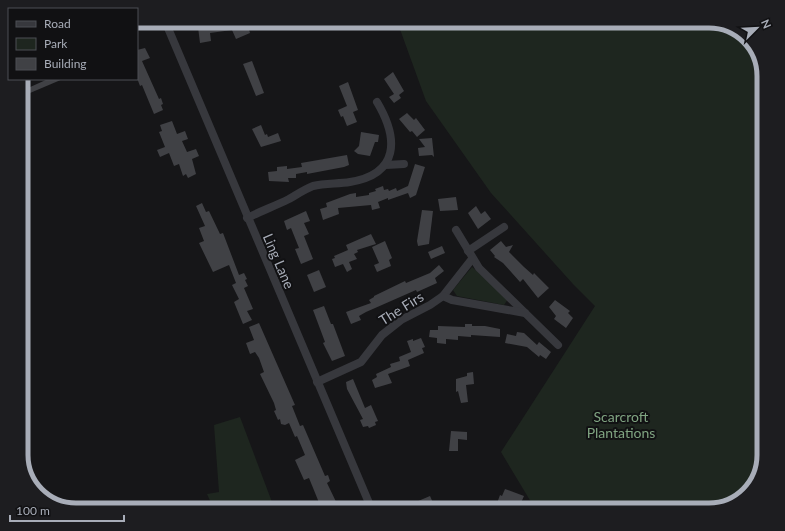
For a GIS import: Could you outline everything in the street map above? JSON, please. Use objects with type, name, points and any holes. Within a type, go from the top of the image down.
[{"type":"street","name":"Ling Lane","points":[[168,28],[247,218],[369,503]]},
{"type":"street","points":[[247,218],[312,187],[350,182],[364,178],[376,173],[386,165],[390,156],[390,141],[386,121],[377,102]]},
{"type":"street","points":[[386,165],[404,164]]},
{"type":"street","name":"The Firs","points":[[317,382],[361,362],[374,344],[387,331],[443,296],[470,255],[504,227]]},
{"type":"street","points":[[456,230],[479,268],[558,345]]},
{"type":"street","name":"The Firs","points":[[443,296],[452,300],[525,313]]},
{"type":"green space","name":"Scarcroft Plantations","points":[[400,28],[710,28],[731,33],[737,37],[737,48],[748,48],[756,66],[757,76],[757,456],[752,477],[741,491],[733,497],[716,503],[531,503],[501,452],[595,306],[573,284],[491,193],[426,101]]},
{"type":"green space","points":[[472,267],[508,299],[504,305],[457,296],[453,290]]},
{"type":"green space","points":[[240,417],[272,503],[211,503],[207,494],[219,492],[214,425]]},
{"type":"building","points":[[198,28],[249,28],[250,33],[236,39],[232,30],[210,33],[211,41],[200,43]]},
{"type":"building","points":[[145,48],[150,58],[142,61],[159,99],[161,98],[163,104],[161,105],[163,110],[154,114],[142,85],[140,86],[138,80],[138,50]]},
{"type":"building","points":[[252,61],[264,93],[256,96],[243,64]]},
{"type":"building","points":[[393,72],[404,91],[399,95],[401,98],[394,103],[389,97],[394,94],[384,79]]},
{"type":"building","points":[[46,80],[61,80],[30,93],[28,88]]},
{"type":"building","points":[[348,82],[358,110],[353,112],[357,122],[347,126],[343,116],[341,117],[338,110],[347,106],[339,86]]},
{"type":"building","points":[[407,113],[414,120],[416,118],[425,130],[417,137],[412,131],[410,132],[399,119]]},
{"type":"building","points":[[172,121],[177,134],[185,131],[188,139],[182,141],[187,152],[196,149],[199,156],[192,159],[196,174],[188,178],[186,174],[183,176],[179,164],[174,166],[169,153],[160,157],[157,150],[165,147],[159,132],[162,131],[160,125]]},
{"type":"building","points":[[261,125],[265,135],[267,134],[268,137],[278,133],[281,141],[261,147],[252,129]]},
{"type":"building","points":[[361,132],[379,135],[378,142],[375,142],[370,156],[358,154],[354,151],[359,146]]},
{"type":"building","points":[[432,138],[434,157],[432,155],[419,156],[418,148],[425,147],[419,139]]},
{"type":"building","points":[[347,155],[349,165],[344,167],[307,174],[307,172],[296,174],[296,178],[288,178],[289,182],[269,181],[268,172],[277,171],[277,167],[287,166],[287,169],[302,167],[301,163]]},
{"type":"building","points":[[415,164],[425,167],[416,195],[410,198],[408,193],[388,200],[388,198],[378,202],[380,208],[372,210],[371,205],[338,208],[339,214],[323,220],[320,209],[327,207],[326,203],[350,194],[356,193],[356,197],[369,195],[369,193],[376,191],[375,189],[383,186],[384,190],[388,189],[389,191],[396,188],[397,191],[408,186]]},
{"type":"building","points":[[456,197],[458,210],[440,211],[438,199]]},
{"type":"building","points":[[202,203],[206,212],[209,211],[220,234],[223,233],[239,275],[244,273],[247,279],[245,280],[248,286],[244,288],[253,309],[247,311],[252,320],[243,324],[234,302],[239,299],[232,285],[236,283],[229,265],[213,272],[199,243],[204,241],[199,228],[205,226],[196,206]]},
{"type":"building","points":[[476,206],[481,214],[485,211],[491,219],[478,229],[468,213]]},
{"type":"building","points":[[422,210],[433,211],[429,244],[418,246],[417,241]]},
{"type":"building","points":[[306,211],[310,221],[304,223],[309,234],[304,236],[313,259],[301,264],[295,249],[299,248],[291,228],[287,230],[284,221]]},
{"type":"building","points":[[371,234],[376,244],[357,250],[358,252],[354,254],[357,259],[349,262],[352,269],[347,272],[343,264],[335,267],[332,259],[335,258],[334,256],[348,250],[346,245]]},
{"type":"building","points":[[385,241],[392,258],[389,260],[391,266],[377,272],[374,265],[379,263],[372,247]]},
{"type":"building","points":[[501,241],[506,247],[513,245],[509,252],[549,288],[538,298],[523,279],[520,282],[503,263],[494,257],[495,256],[490,250]]},
{"type":"building","points":[[442,246],[445,253],[431,259],[428,252]]},
{"type":"building","points":[[439,265],[444,271],[435,278],[437,283],[417,292],[416,290],[366,312],[359,316],[361,320],[351,324],[346,312],[371,303],[369,300],[374,296],[405,281],[406,283],[430,273]]},
{"type":"building","points":[[319,270],[326,287],[314,292],[307,275]]},
{"type":"building","points":[[555,300],[570,311],[568,313],[573,318],[566,328],[554,319],[556,316],[549,307]]},
{"type":"building","points":[[324,306],[331,324],[333,324],[345,356],[332,361],[323,343],[325,342],[313,310]]},
{"type":"building","points":[[259,323],[295,405],[292,406],[300,426],[303,425],[325,476],[328,475],[330,481],[327,483],[337,503],[319,503],[309,478],[304,480],[295,460],[305,455],[297,436],[295,437],[289,423],[285,425],[281,424],[280,419],[278,420],[274,411],[276,410],[274,403],[260,374],[264,372],[259,358],[255,352],[250,354],[246,343],[254,340],[249,327]]},
{"type":"building","points":[[465,324],[500,329],[500,337],[471,335],[471,337],[458,336],[458,340],[446,339],[446,344],[437,343],[437,338],[429,337],[430,330],[438,330],[438,326],[465,327]]},
{"type":"building","points":[[517,332],[524,333],[537,345],[539,342],[551,352],[546,359],[540,355],[539,357],[527,347],[505,343],[507,334],[516,336]]},
{"type":"building","points":[[421,338],[425,347],[422,348],[424,353],[408,360],[410,366],[388,374],[392,383],[375,388],[372,380],[377,377],[376,374],[391,367],[390,364],[400,361],[399,357],[411,352],[407,341],[413,339],[413,341]]},
{"type":"building","points":[[473,372],[474,384],[466,385],[468,402],[461,403],[458,391],[456,392],[456,379],[467,376],[467,373]]},
{"type":"building","points":[[353,379],[365,408],[371,405],[378,421],[375,422],[376,425],[369,428],[368,426],[363,427],[360,420],[363,419],[347,389],[346,382]]},
{"type":"building","points":[[451,431],[467,432],[467,440],[458,439],[458,451],[449,451]]},
{"type":"building","points":[[505,489],[524,496],[521,503],[497,503],[500,495],[502,496]]},
{"type":"building","points":[[430,496],[433,503],[414,503]]}]
